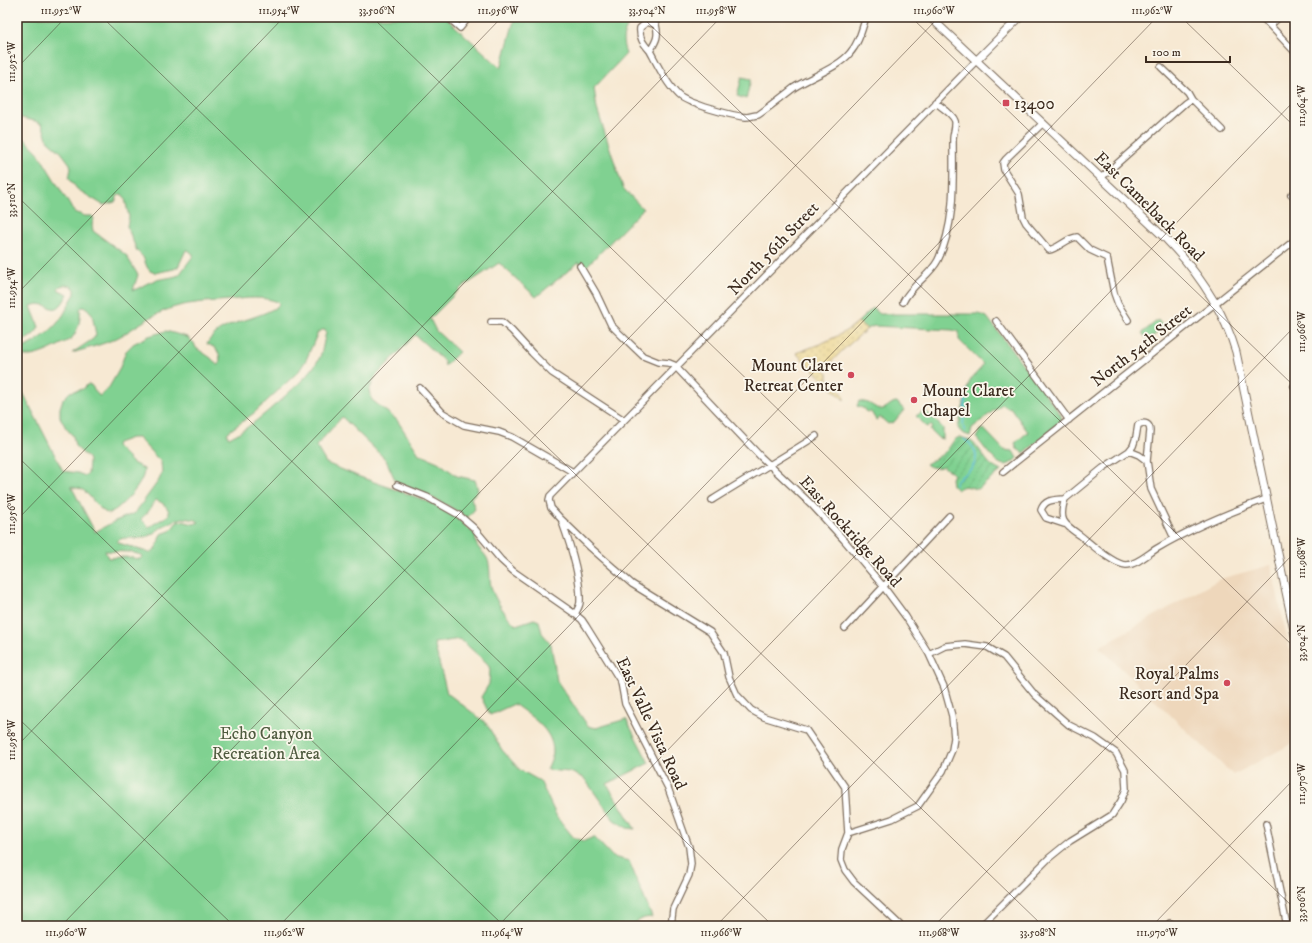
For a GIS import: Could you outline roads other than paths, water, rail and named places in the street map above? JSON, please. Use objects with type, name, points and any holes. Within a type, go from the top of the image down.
[{"type":"main road","name":"East Camelback Road","points":[[930,17],[1043,124],[1102,177],[1182,256],[1205,285],[1216,303],[1227,324],[1236,352],[1295,631]]},
{"type":"main road","name":"North 56th Street","points":[[976,61],[1020,17]]},
{"type":"street","points":[[448,17],[460,28],[469,17]]},
{"type":"street","points":[[650,51],[658,33],[656,25],[647,22],[640,28],[639,36],[643,44],[650,51],[670,86],[680,97],[702,107],[746,116],[755,115],[776,102],[795,87],[836,64],[850,54],[859,37],[866,17]]},
{"type":"street","points":[[1262,17],[1295,52]]},
{"type":"street","points":[[1271,25],[1280,17]]},
{"type":"street","name":"North 56th Street","points":[[561,520],[551,508],[549,500],[550,496],[976,61]]},
{"type":"street","points":[[1161,67],[1187,92],[1191,99],[1222,130]]},
{"type":"street","points":[[1102,177],[1191,99]]},
{"type":"street","points":[[903,302],[912,289],[931,270],[938,260],[949,223],[952,206],[953,136],[955,121],[952,116],[935,102]]},
{"type":"street","points":[[1043,124],[1006,159],[1003,164],[1004,170],[1019,194],[1023,217],[1026,223],[1049,250],[1077,237],[1090,250],[1107,258],[1114,293],[1118,304],[1128,320]]},
{"type":"street","name":"North 54th Street","points":[[1003,472],[1295,240]]},
{"type":"street","name":"East Rockridge Road","points":[[580,266],[596,293],[611,325],[643,356],[658,362],[669,362],[674,365],[761,457],[830,524],[883,586],[906,617],[929,654],[939,675],[949,702],[954,728],[952,750],[943,771],[918,806],[892,819],[848,833]]},
{"type":"street","points":[[996,321],[1069,420]]},
{"type":"street","points":[[491,322],[502,322],[552,373],[624,420]]},
{"type":"street","points":[[420,388],[443,413],[464,425],[499,432],[506,435],[573,472]]},
{"type":"street","points":[[1064,524],[1061,511],[1065,499],[1103,468],[1129,451],[1133,446],[1138,425],[1142,423],[1147,424],[1150,427],[1147,461],[1151,489],[1174,538]]},
{"type":"street","points":[[712,500],[816,436]]},
{"type":"street","points":[[1129,451],[1139,455],[1147,461]]},
{"type":"street","name":"East Valle Vista Road","points":[[397,485],[427,497],[459,515],[474,528],[501,560],[576,614],[586,626],[621,682],[624,704],[665,781],[686,837],[692,864],[689,875],[674,909],[671,926]]},
{"type":"street","points":[[1065,499],[1051,500],[1042,506],[1041,510],[1046,518],[1064,524],[1116,563],[1127,565],[1174,538],[1221,515],[1266,499]]},
{"type":"street","points":[[845,628],[949,516]]},
{"type":"street","points":[[561,520],[568,538],[578,581],[580,604],[576,614]]},
{"type":"street","points":[[561,520],[632,584],[710,632],[724,653],[729,677],[738,695],[751,710],[764,717],[806,730],[845,787],[848,833],[842,849],[842,860],[845,870],[854,882],[901,926]]},
{"type":"street","points":[[929,654],[945,646],[965,644],[987,647],[1004,657],[1035,695],[1058,716],[1069,725],[1095,738],[1116,752],[1125,770],[1126,789],[1121,801],[1112,814],[1070,841],[1049,858],[980,926]]},
{"type":"street","points":[[1266,824],[1287,926]]},
{"type":"waterway","points":[[965,432],[963,425],[967,390]]},
{"type":"waterway","points":[[955,485],[957,480],[970,470],[976,456],[973,448],[964,439]]},
{"type":"place","name":"13400","points":[[1006,103]]},
{"type":"place","name":"Mount Claret Retreat Center","points":[[851,375]]},
{"type":"place","name":"Mount Claret Chapel","points":[[914,400]]},
{"type":"place","name":"Royal Palms Resort and Spa","points":[[1227,683]]},
{"type":"park label","name":"Echo Canyon Recreation Area","points":[[266,743]]}]
